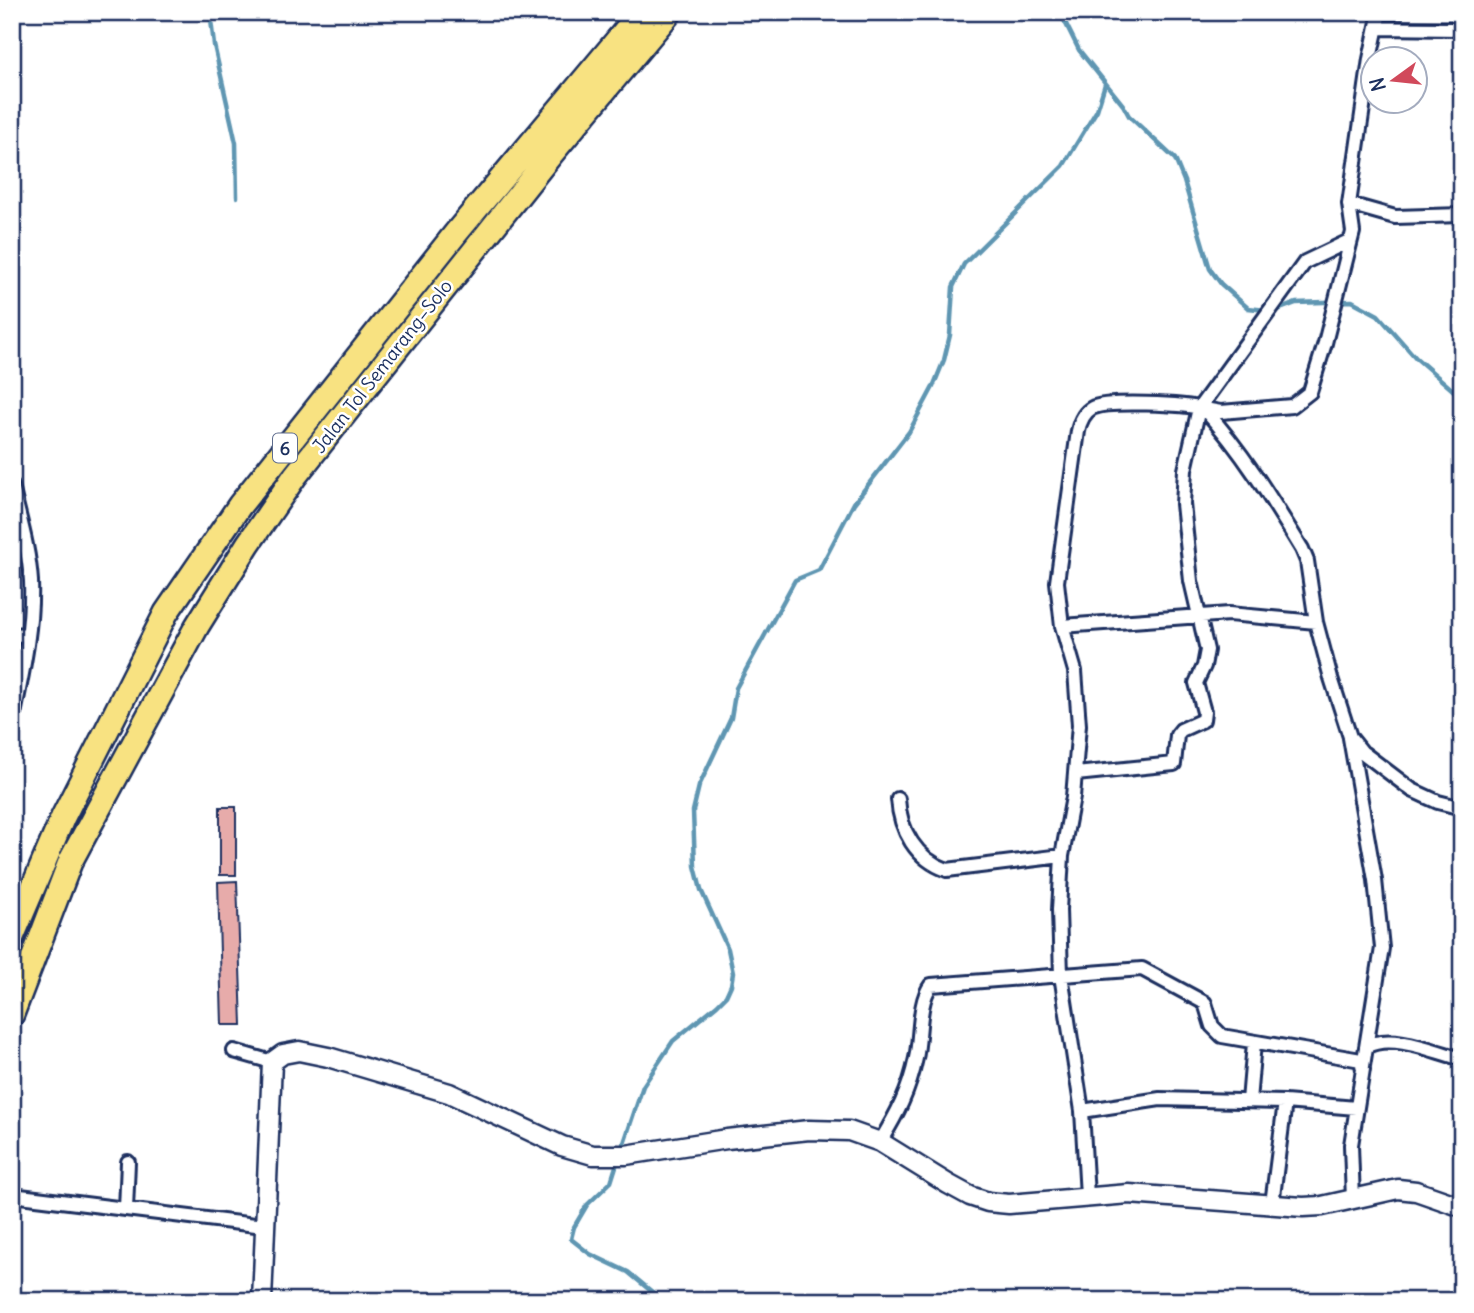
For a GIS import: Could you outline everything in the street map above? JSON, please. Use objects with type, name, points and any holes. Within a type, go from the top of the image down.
[{"type":"highway","name":"Jalan Tol Semarang–Solo","points":[[12,937],[63,817],[173,602],[240,505],[352,363],[456,233],[641,12]]},
{"type":"highway","name":"Jalan Tol Semarang–Solo","points":[[12,1014],[70,862],[197,626],[248,544],[295,476],[552,153],[670,12]]},
{"type":"street","points":[[1087,1196],[1082,1111],[1061,975],[1059,911],[1062,856],[1076,774],[1080,725],[1075,671],[1062,626],[1057,582],[1078,431],[1085,413],[1094,406],[1117,404],[1221,412],[1292,406],[1310,392],[1353,232],[1349,204],[1370,59],[1380,12]]},
{"type":"street","points":[[1377,28],[1462,29]]},
{"type":"street","points":[[1349,204],[1395,217],[1462,215]]},
{"type":"street","points":[[1076,774],[1175,764],[1177,735],[1188,726],[1203,720],[1204,712],[1196,683],[1208,650],[1191,581],[1183,504],[1185,470],[1201,409],[1276,299],[1306,262],[1349,241]]},
{"type":"street","points":[[1201,409],[1222,429],[1257,476],[1307,561],[1316,622],[1350,737],[1375,880],[1382,948],[1356,1108],[1352,1145],[1353,1200]]},
{"type":"street","points":[[12,486],[31,578],[28,634],[12,725]]},
{"type":"street","points":[[1062,626],[1229,614],[1316,622]]},
{"type":"street","points":[[12,635],[28,634]]},
{"type":"street","points":[[1350,737],[1362,752],[1412,790],[1438,802],[1462,808]]},
{"type":"street","points":[[898,799],[903,829],[910,843],[947,870],[1062,856]]},
{"type":"street","points":[[880,1142],[903,1104],[916,1059],[923,1002],[931,985],[1142,969],[1207,1004],[1212,1026],[1218,1035],[1361,1060],[1363,1066]]},
{"type":"street","points":[[1366,1046],[1377,1041],[1391,1040],[1462,1059]]},
{"type":"street","points":[[1249,1101],[1254,1043]]},
{"type":"street","points":[[234,1051],[272,1062]]},
{"type":"street","points":[[262,1301],[272,1062],[282,1054],[299,1051],[449,1093],[562,1146],[593,1154],[626,1155],[727,1139],[809,1130],[849,1131],[880,1142],[948,1184],[988,1202],[1009,1204],[1129,1194],[1322,1206],[1398,1189],[1416,1191],[1462,1207]]},
{"type":"street","points":[[1082,1111],[1160,1099],[1285,1102],[1356,1108]]},
{"type":"street","points":[[1272,1204],[1285,1102]]},
{"type":"street","points":[[126,1209],[128,1162]]},
{"type":"street","points":[[12,1195],[264,1226]]},
{"type":"street","points":[[1458,1301],[1462,1292]]},
{"type":"building","points":[[220,807],[236,807],[236,875],[220,875]]},
{"type":"building","points":[[237,881],[242,1025],[222,1025],[218,882]]},
{"type":"waterway","points":[[210,12],[214,45],[236,143],[237,197]]},
{"type":"waterway","points":[[1060,12],[1079,50],[1129,116],[1175,159],[1210,269],[1221,284],[1248,308],[1266,310]]},
{"type":"waterway","points":[[621,1152],[643,1086],[673,1041],[717,1005],[726,996],[731,985],[733,973],[728,949],[701,890],[695,866],[693,811],[699,786],[731,718],[736,688],[795,580],[819,570],[854,503],[909,432],[944,360],[950,335],[953,287],[964,264],[1063,166],[1097,110],[1105,84]]},
{"type":"waterway","points":[[1275,311],[1296,303],[1352,301],[1378,315],[1416,358],[1462,398]]},
{"type":"waterway","points":[[618,1160],[611,1182],[587,1205],[574,1227],[571,1239],[590,1254],[628,1272],[663,1301]]}]
